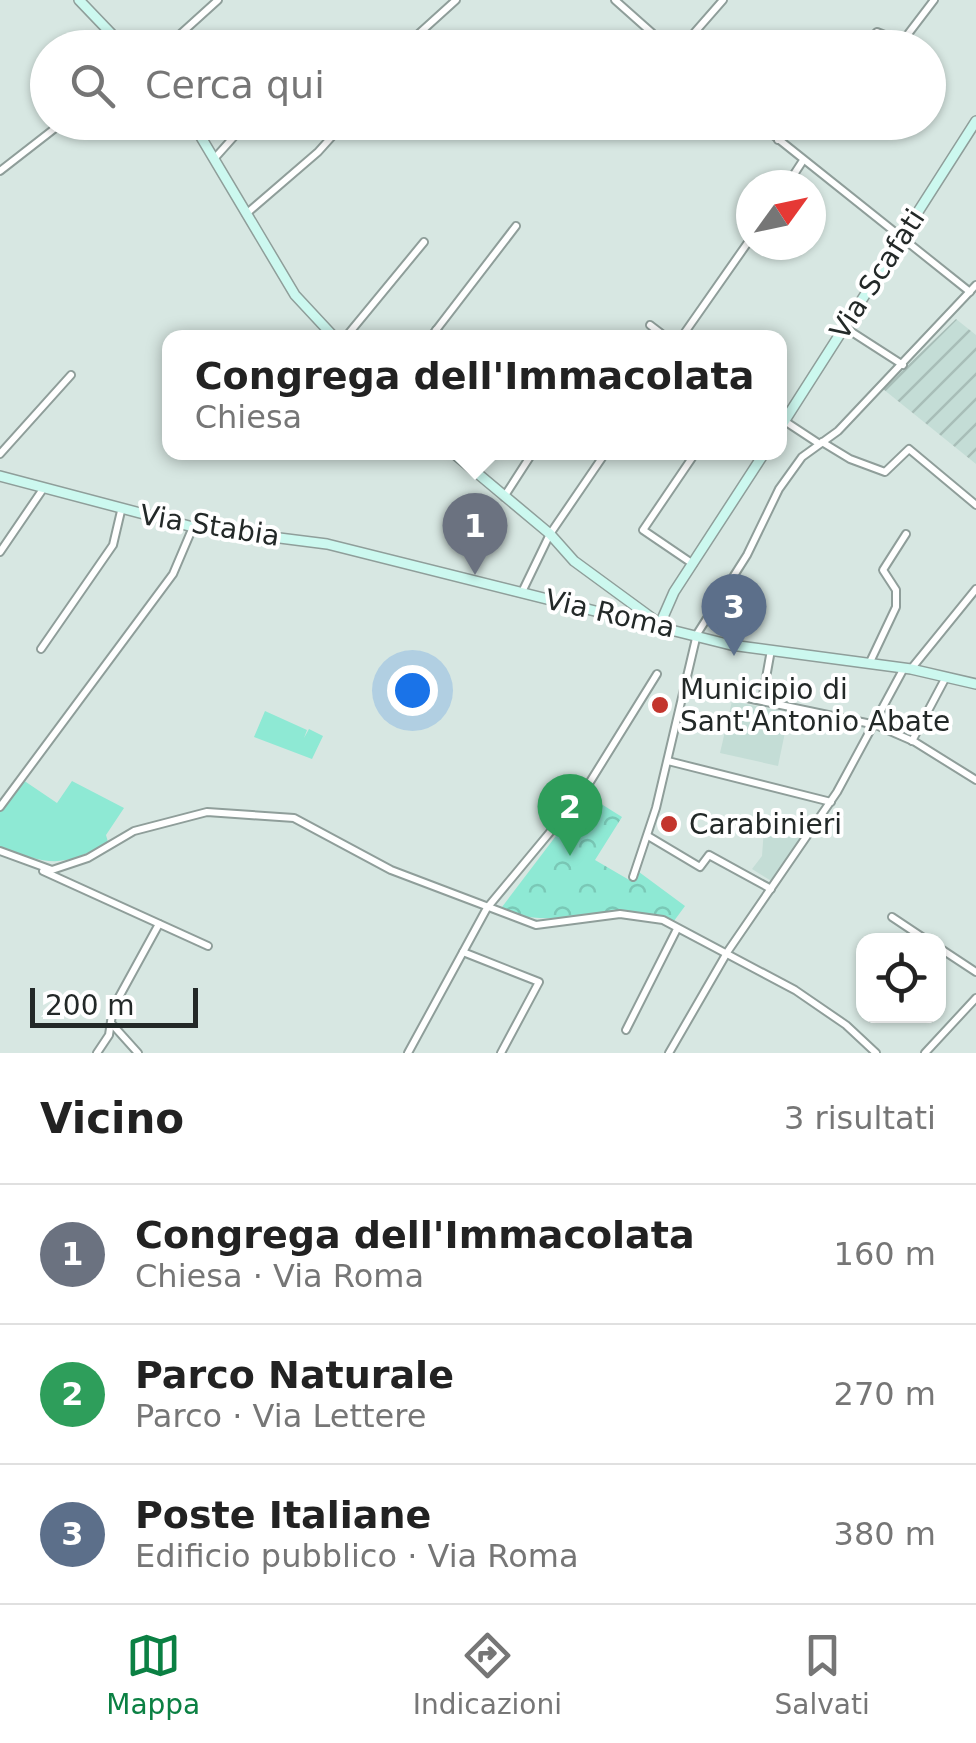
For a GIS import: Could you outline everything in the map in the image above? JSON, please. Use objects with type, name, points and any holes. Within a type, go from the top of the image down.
[{"type":"street","points":[[79,0],[108,30]]},
{"type":"street","points":[[185,30],[218,0]]},
{"type":"street","points":[[424,30],[456,0]]},
{"type":"street","points":[[615,0],[649,30]]},
{"type":"street","points":[[697,30],[723,0]]},
{"type":"street","points":[[911,30],[934,0]]},
{"type":"street","name":"Via Scafati","points":[[787,413],[976,121]]},
{"type":"street","points":[[0,171],[40,140]]},
{"type":"street","points":[[203,140],[294,295],[327,330]]},
{"type":"street","points":[[214,159],[231,140]]},
{"type":"street","points":[[246,214],[329,140]]},
{"type":"street","points":[[633,877],[668,761],[696,634],[747,555],[779,489],[802,457],[903,365],[973,288],[899,239],[778,140]]},
{"type":"street","points":[[797,170],[802,162]]},
{"type":"street","points":[[436,330],[516,226]]},
{"type":"street","points":[[352,330],[424,242]]},
{"type":"street","points":[[688,330],[736,260]]},
{"type":"street","points":[[650,325],[657,330]]},
{"type":"street","points":[[843,326],[903,365]]},
{"type":"street","points":[[0,454],[71,375]]},
{"type":"street","points":[[787,425],[850,459],[885,472],[909,449],[976,505]]},
{"type":"street","points":[[464,460],[550,534],[574,561],[660,624],[761,460]]},
{"type":"street","points":[[504,498],[528,460]]},
{"type":"street","points":[[522,593],[550,534],[601,460]]},
{"type":"street","points":[[691,460],[644,530],[694,564]]},
{"type":"street","name":"Via Stabia","points":[[0,476],[121,511],[193,527],[327,544],[421,570]]},
{"type":"street","points":[[0,552],[43,490]]},
{"type":"street","points":[[42,648],[112,545],[121,511]]},
{"type":"street","points":[[0,807],[172,574],[193,527]]},
{"type":"street","points":[[870,662],[896,607],[896,590],[883,570],[906,534]]},
{"type":"street","name":"Via Roma","points":[[421,570],[771,650],[908,668],[976,684]]},
{"type":"street","points":[[669,1053],[728,952],[831,802],[908,668],[976,588]]},
{"type":"street","points":[[762,700],[771,650]]},
{"type":"street","points":[[408,1053],[487,908],[585,790],[656,674]]},
{"type":"street","points":[[912,741],[946,677]]},
{"type":"street","points":[[685,685],[876,725],[912,741],[976,780]]},
{"type":"street","points":[[668,761],[831,802]]},
{"type":"street","points":[[35,864],[60,868],[88,858],[134,831],[207,812],[294,818],[392,870],[536,924],[620,914],[664,920],[728,952],[833,1016],[876,1053]]},
{"type":"street","points":[[648,836],[700,868],[708,855],[771,889]]},
{"type":"street","points":[[0,851],[208,946]]},
{"type":"street","points":[[892,917],[917,933]]},
{"type":"street","points":[[97,1053],[109,1035],[113,1008],[159,924]]},
{"type":"street","points":[[626,1030],[677,929]]},
{"type":"street","points":[[463,952],[538,982],[500,1053]]},
{"type":"street","points":[[946,953],[976,972]]},
{"type":"street","points":[[925,1053],[976,998]]},
{"type":"street","points":[[110,1022],[138,1053]]},
{"type":"shaded area","points":[[956,319],[976,335],[976,464],[883,389]]},
{"type":"shaded area","points":[[732,701],[789,713],[778,766],[720,753]]},
{"type":"shaded area","points":[[776,815],[804,837],[773,882],[752,869],[762,856],[764,828]]},
{"type":"green space","points":[[265,711],[307,730],[304,738],[309,729],[323,736],[312,759],[254,737]]},
{"type":"green space","points":[[23,780],[57,803],[72,781],[124,808],[106,835],[108,842],[79,857],[55,861],[0,848],[0,810]]},
{"type":"green space","points":[[587,795],[622,817],[595,860],[631,881],[639,872],[685,906],[674,921],[631,915],[535,918],[502,907]]},
{"type":"place","name":"Congrega dell'Immacolata","points":[[475,575]]},
{"type":"place","name":"Poste Italiane","points":[[734,656]]},
{"type":"place","name":"Municipio di Sant'Antonio Abate","points":[[660,705]]},
{"type":"place","name":"Carabinieri","points":[[669,824]]},
{"type":"place","name":"Parco Naturale","points":[[570,856]]}]
